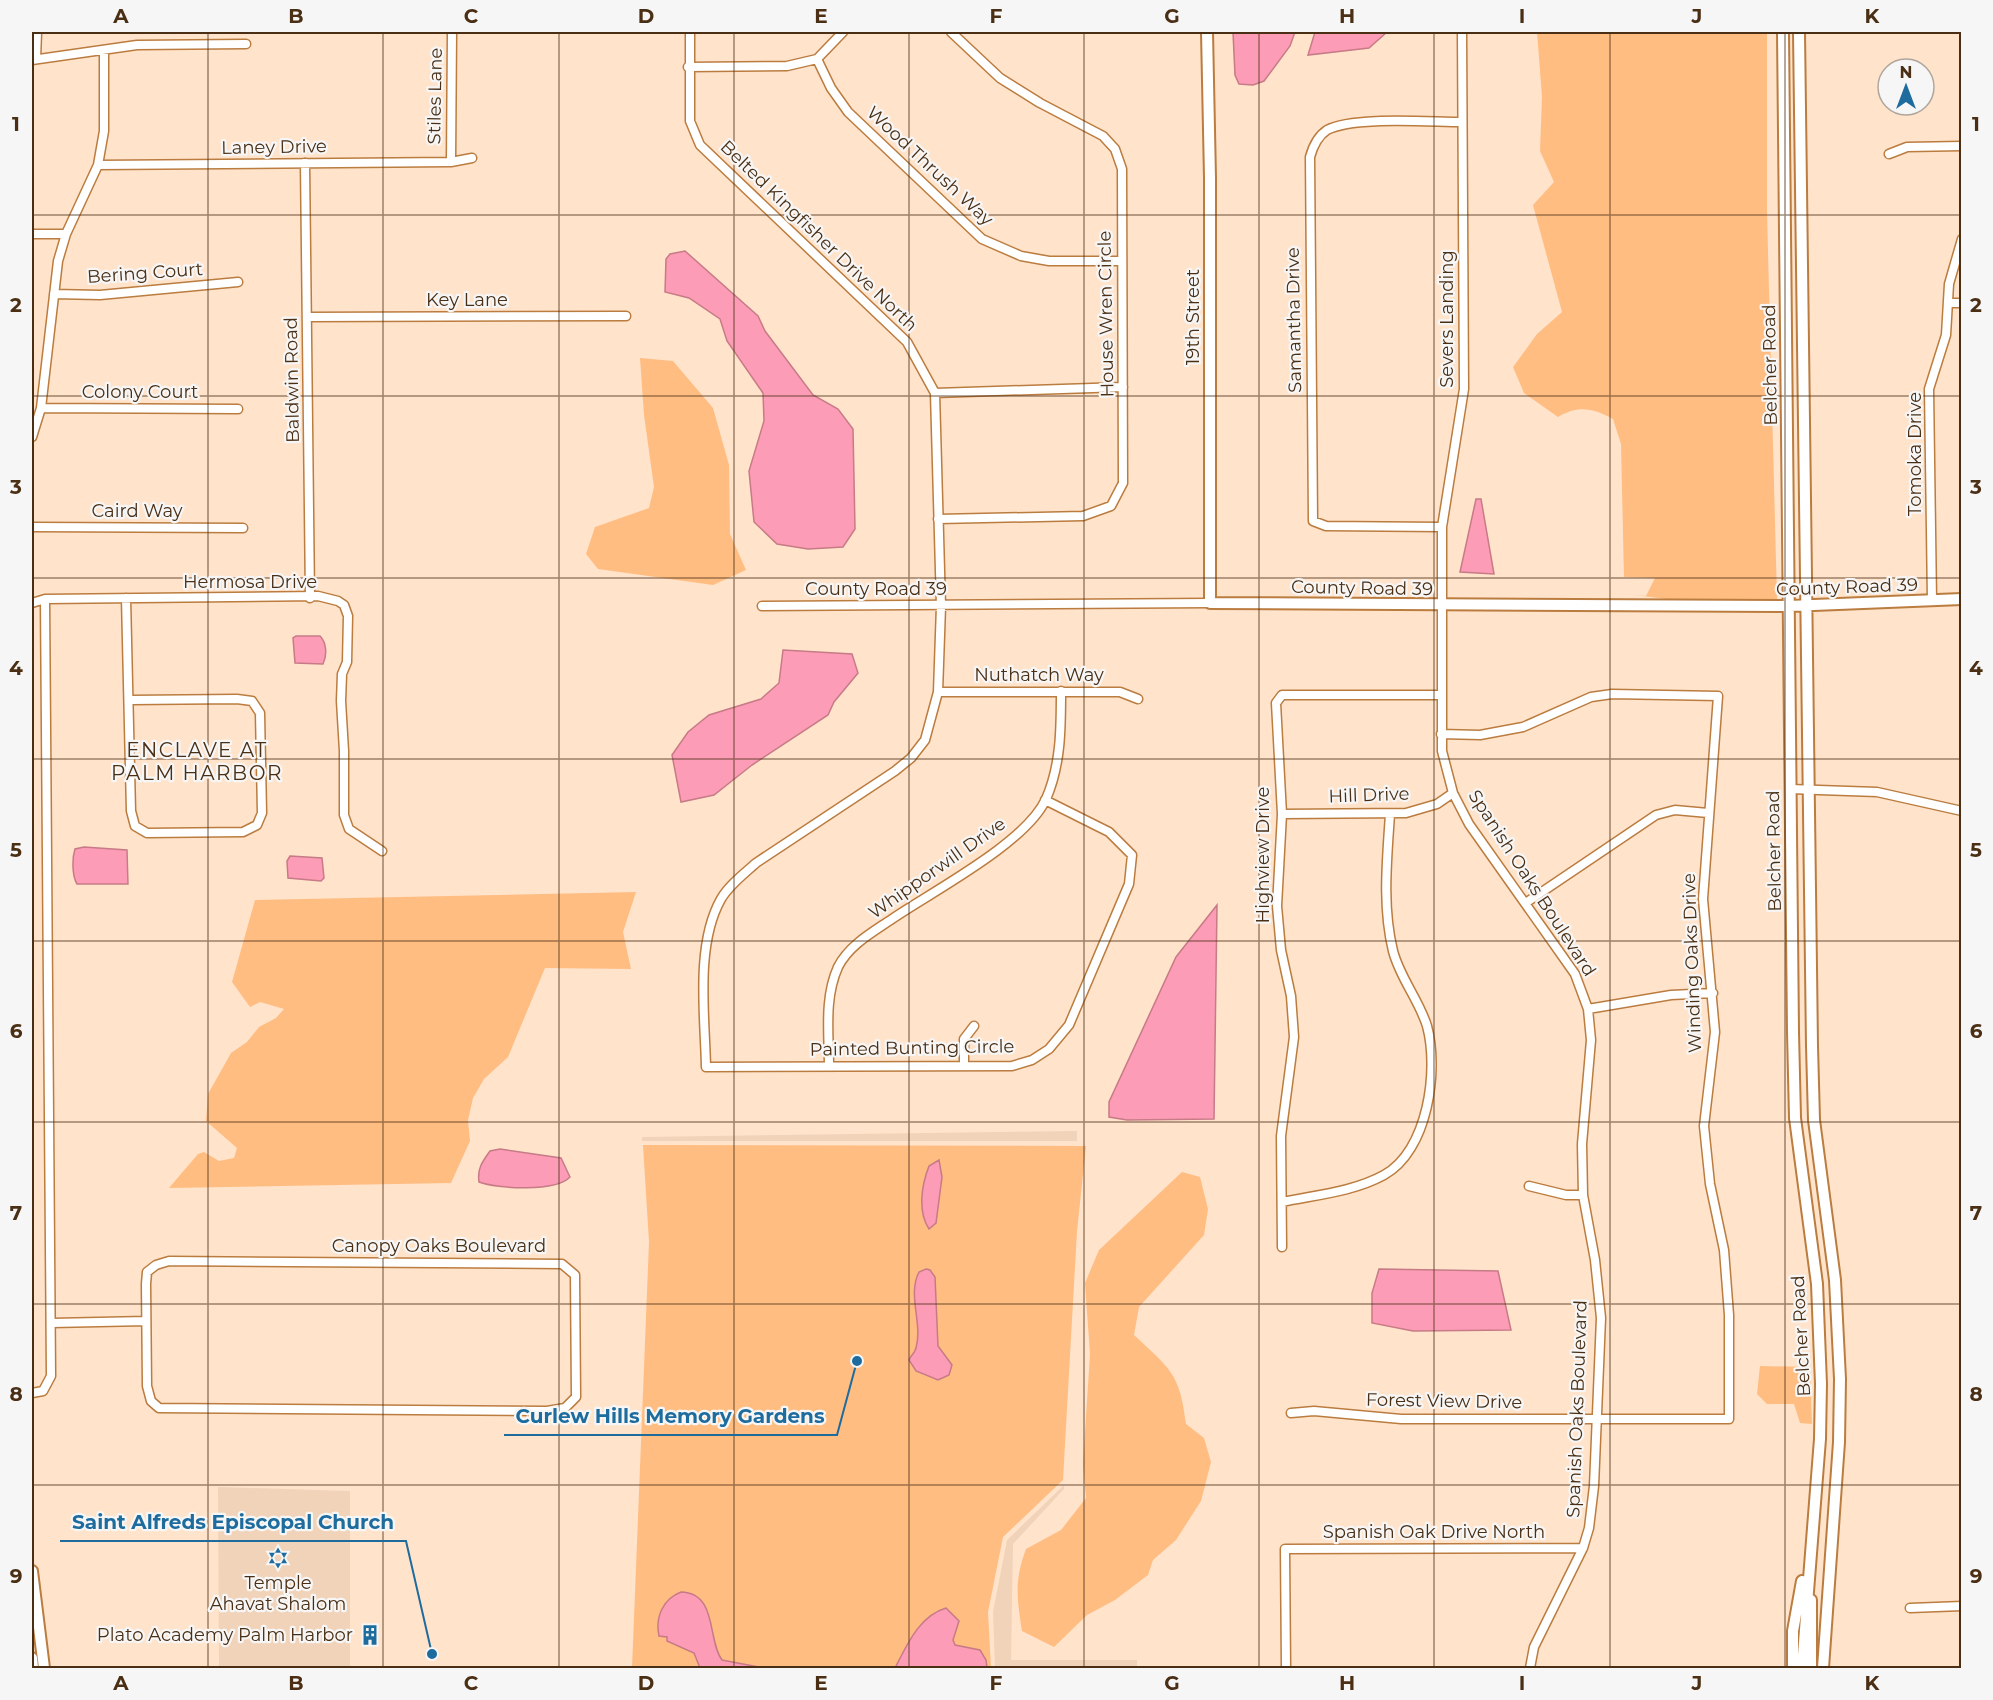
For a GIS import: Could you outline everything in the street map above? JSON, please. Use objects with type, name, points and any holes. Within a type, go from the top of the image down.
[{"type":"main road","name":"19th Street","points":[[1207,32],[1210,603]]},
{"type":"main road","name":"Belcher Road","points":[[1783,32],[1795,1118],[1821,1330],[1820,1439],[1802,1668]]},
{"type":"main road","name":"Belcher Road","points":[[1799,32],[1814,1120],[1835,1280],[1840,1379],[1839,1442],[1823,1668]]},
{"type":"main road","name":"County Road 39","points":[[1210,603],[1789,606],[1962,599]]},
{"type":"main road","points":[[1792,1668],[1793,1631],[1810,1549]]},
{"type":"main road","points":[[1810,1549],[1811,1668]]},
{"type":"main road","points":[[32,1571],[44,1668]]},
{"type":"main road","points":[[32,1658],[33,1668]]},
{"type":"street","points":[[37,32],[34,60],[104,52],[137,45],[246,44]]},
{"type":"street","name":"Stiles Lane","points":[[451,162],[452,32]]},
{"type":"street","name":"Belted Kingfisher Drive North","points":[[690,32],[688,67],[690,121],[700,145],[907,342],[935,393],[941,606],[938,692],[925,740],[911,758],[756,863],[738,878],[722,898],[706,941],[706,1067]]},
{"type":"street","points":[[688,67],[787,66],[817,59],[843,32]]},
{"type":"street","name":"House Wren Circle","points":[[938,519],[1083,516],[1111,506],[1123,483],[1122,169],[1115,149],[1103,136],[1040,104],[1000,78],[951,32]]},
{"type":"street","name":"Severs Landing","points":[[1441,605],[1442,527],[1464,389],[1466,326],[1462,32]]},
{"type":"street","points":[[32,437],[41,408],[50,355],[50,315],[58,261],[66,234],[98,165],[104,131],[104,52]]},
{"type":"street","name":"Wood Thrush Way","points":[[817,59],[831,88],[848,112],[982,239],[1021,256],[1049,261],[1121,261]]},
{"type":"street","name":"Samantha Drive","points":[[1442,527],[1326,526],[1312,521],[1310,157],[1313,145],[1326,131],[1347,123],[1462,122]]},
{"type":"street","points":[[1889,154],[1907,147],[1962,146]]},
{"type":"street","name":"Laney Drive","points":[[98,165],[451,162],[472,158]]},
{"type":"street","name":"Baldwin Road","points":[[305,163],[310,598]]},
{"type":"street","points":[[32,234],[66,234]]},
{"type":"street","name":"Tomoka Drive","points":[[1932,600],[1929,389],[1946,335],[1950,303],[1949,284],[1962,239]]},
{"type":"street","name":"Bering Court","points":[[54,294],[100,295],[238,282]]},
{"type":"street","points":[[1950,303],[1962,303]]},
{"type":"street","name":"Key Lane","points":[[308,317],[626,316]]},
{"type":"street","points":[[935,393],[1123,387]]},
{"type":"street","name":"Colony Court","points":[[41,408],[238,409]]},
{"type":"street","name":"Caird Way","points":[[32,527],[243,528]]},
{"type":"street","name":"Hermosa Drive","points":[[32,603],[45,599],[310,598],[318,596],[338,601],[344,605],[348,616],[347,662],[342,674],[341,701],[344,815],[349,828],[382,851]]},
{"type":"street","points":[[126,598],[131,811],[135,826],[147,833],[243,832],[257,825],[262,813],[260,713],[252,701],[237,699],[130,700]]},
{"type":"street","points":[[32,1393],[43,1390],[51,1376],[52,1323],[45,599]]},
{"type":"street","name":"County Road 39","points":[[762,606],[1210,603]]},
{"type":"street","name":"Spanish Oaks Boulevard","points":[[1441,605],[1442,751],[1453,793],[1469,824],[1527,902],[1575,974],[1588,1009],[1591,1040],[1583,1120],[1583,1195],[1600,1298],[1594,1486],[1583,1548],[1534,1647],[1530,1668]]},
{"type":"street","name":"Whipporwill Drive","points":[[829,1066],[830,990],[840,964],[861,940],[1004,845],[1030,821],[1045,800],[1060,745],[1061,691]]},
{"type":"street","name":"Nuthatch Way","points":[[938,692],[1120,692],[1138,699]]},
{"type":"street","name":"Highview Drive","points":[[1282,1247],[1281,1136],[1294,1037],[1291,996],[1281,950],[1277,906],[1282,814],[1276,703],[1282,694],[1441,695]]},
{"type":"street","name":"Winding Oaks Drive","points":[[1441,734],[1480,735],[1522,727],[1591,697],[1612,694],[1718,696],[1703,899],[1715,1032],[1704,1126],[1710,1184],[1724,1250],[1729,1315],[1729,1419],[1597,1420]]},
{"type":"street","points":[[1790,789],[1877,792],[1962,811]]},
{"type":"street","name":"Hill Drive","points":[[1282,814],[1390,814],[1424,810],[1453,793]]},
{"type":"street","name":"Painted Bunting Circle","points":[[706,1067],[1012,1066],[1032,1060],[1057,1042],[1069,1025],[1129,884],[1132,855],[1109,832],[1045,800]]},
{"type":"street","points":[[1527,902],[1656,815],[1675,810],[1708,813]]},
{"type":"street","points":[[1282,1202],[1354,1187],[1385,1175],[1415,1142],[1426,1108],[1431,1082],[1430,1042],[1426,1024],[1401,974],[1390,938],[1386,899],[1390,814]]},
{"type":"street","points":[[1588,1009],[1671,995],[1713,993]]},
{"type":"street","points":[[964,1066],[964,1040],[974,1026]]},
{"type":"street","points":[[1529,1186],[1566,1195],[1583,1195]]},
{"type":"street","name":"Canopy Oaks Boulevard","points":[[169,1261],[562,1264],[575,1275],[576,1397],[566,1408],[546,1411],[178,1410],[159,1408],[151,1401],[147,1386],[146,1321],[147,1272],[156,1265],[169,1261]]},
{"type":"street","points":[[52,1323],[146,1321]]},
{"type":"street","name":"Forest View Drive","points":[[1291,1413],[1314,1412],[1401,1419],[1597,1420]]},
{"type":"street","name":"Spanish Oak Drive North","points":[[1286,1668],[1285,1549],[1583,1548]]},
{"type":"street","points":[[1910,1608],[1962,1606]]},
{"type":"shaded area","points":[[1233,32],[1295,32],[1290,46],[1264,81],[1253,85],[1239,84],[1235,75]]},
{"type":"shaded area","points":[[1315,32],[1387,32],[1369,48],[1308,55]]},
{"type":"shaded area","points":[[1537,32],[1767,32],[1767,213],[1777,600],[1673,600],[1635,595],[1646,596],[1655,578],[1624,577],[1621,444],[1613,419],[1586,409],[1565,413],[1558,417],[1524,393],[1513,367],[1537,334],[1562,312],[1533,205],[1554,182],[1540,151],[1542,97]]},
{"type":"shaded area","points":[[685,251],[758,316],[765,331],[813,395],[838,409],[853,429],[855,529],[843,547],[808,549],[777,544],[754,522],[749,471],[764,421],[763,393],[727,341],[720,319],[689,298],[665,292],[666,259],[670,254]]},
{"type":"shaded area","points":[[640,358],[673,361],[713,408],[729,465],[730,534],[746,570],[713,585],[598,569],[586,554],[595,527],[649,508],[654,487],[644,415]]},
{"type":"shaded area","points":[[1476,499],[1481,499],[1494,574],[1460,572]]},
{"type":"shaded area","points":[[320,636],[326,650],[323,664],[295,663],[293,638]]},
{"type":"shaded area","points":[[783,650],[852,654],[858,673],[834,702],[828,715],[752,765],[714,795],[681,802],[672,755],[688,732],[709,715],[761,699],[779,683]]},
{"type":"shaded area","points":[[84,847],[127,850],[128,884],[77,884],[73,872],[74,853],[75,849]]},
{"type":"shaded area","points":[[290,856],[322,858],[324,878],[321,881],[288,878],[287,861]]},
{"type":"shaded area","points":[[636,892],[623,932],[631,969],[545,968],[508,1057],[484,1079],[473,1098],[468,1120],[470,1141],[451,1183],[169,1188],[198,1154],[204,1152],[219,1161],[234,1158],[237,1148],[206,1121],[208,1094],[231,1053],[247,1042],[259,1027],[276,1018],[284,1009],[260,1002],[250,1007],[232,982],[255,900]]},
{"type":"shaded area","points":[[1217,905],[1214,1119],[1127,1120],[1109,1117],[1109,1102],[1176,957]]},
{"type":"shaded area","points":[[1077,1131],[1077,1141],[642,1141],[642,1137]]},
{"type":"shaded area","points":[[643,1145],[1086,1146],[1077,1231],[1063,1480],[1003,1537],[988,1612],[991,1668],[632,1668],[649,1242]]},
{"type":"shaded area","points":[[500,1149],[561,1158],[570,1177],[552,1185],[526,1188],[479,1182],[479,1169],[490,1151]]},
{"type":"shaded area","points":[[939,1160],[942,1177],[936,1223],[929,1229],[922,1206],[924,1181],[929,1166]]},
{"type":"shaded area","points":[[1182,1172],[1200,1177],[1208,1209],[1204,1235],[1139,1307],[1134,1335],[1171,1373],[1180,1393],[1186,1424],[1204,1438],[1211,1462],[1201,1501],[1176,1540],[1153,1560],[1148,1575],[1115,1600],[1087,1615],[1054,1647],[1022,1631],[1018,1580],[1026,1549],[1061,1530],[1086,1498],[1083,1464],[1090,1354],[1085,1283],[1099,1250]]},
{"type":"shaded area","points":[[1379,1269],[1498,1271],[1511,1330],[1413,1331],[1372,1323],[1372,1293]]},
{"type":"shaded area","points":[[930,1270],[935,1277],[938,1346],[952,1365],[949,1375],[938,1380],[916,1371],[909,1360],[918,1338],[914,1290],[919,1272]]},
{"type":"shaded area","points":[[1760,1366],[1810,1367],[1812,1424],[1800,1423],[1794,1404],[1767,1404],[1757,1394]]},
{"type":"shaded area","points":[[1064,1485],[1064,1489],[1013,1544],[1011,1660],[1137,1660],[1137,1668],[995,1668],[993,1612],[1007,1540]]},
{"type":"shaded area","points":[[218,1487],[350,1491],[350,1668],[219,1668]]},
{"type":"shaded area","points":[[681,1592],[693,1594],[701,1600],[710,1619],[714,1641],[722,1660],[764,1668],[700,1668],[694,1653],[667,1641],[667,1637],[659,1636],[659,1616],[665,1604]]},
{"type":"shaded area","points":[[946,1608],[959,1621],[953,1640],[955,1645],[980,1650],[986,1660],[987,1668],[895,1668],[921,1624]]},
{"type":"place","name":"Curlew Hills Memory Gardens","points":[[857,1361]]},
{"type":"place","name":"Temple Ahavat Shalom","points":[[278,1558]]},
{"type":"place","name":"Plato Academy Palm Harbor","points":[[370,1635]]},
{"type":"place","name":"Saint Alfreds Episcopal Church","points":[[432,1654]]},
{"type":"district","name":"ENCLAVE AT PALM HARBOR","points":[[197,762]]}]
